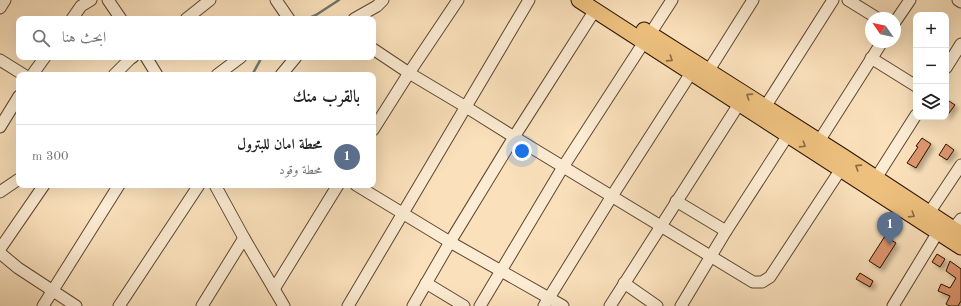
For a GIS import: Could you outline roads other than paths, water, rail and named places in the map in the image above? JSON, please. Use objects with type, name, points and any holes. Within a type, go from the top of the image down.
[{"type":"main road","points":[[579,0],[596,5],[647,38],[691,72],[841,169],[953,228]]},
{"type":"main road","points":[[647,38],[709,70],[953,228],[961,246]]},
{"type":"street","points":[[0,8],[5,0]]},
{"type":"street","points":[[74,16],[81,6],[91,0]]},
{"type":"street","points":[[108,0],[119,16]]},
{"type":"street","points":[[190,16],[210,0]]},
{"type":"street","points":[[276,0],[287,16]]},
{"type":"street","points":[[359,16],[383,0]]},
{"type":"street","points":[[376,125],[458,0]]},
{"type":"street","points":[[348,306],[529,0]]},
{"type":"street","points":[[480,306],[563,167],[672,0]]},
{"type":"street","points":[[709,70],[753,0]]},
{"type":"street","points":[[765,107],[833,0]]},
{"type":"street","points":[[848,0],[867,12]]},
{"type":"street","points":[[901,13],[910,0]]},
{"type":"street","points":[[413,306],[450,242],[596,5]]},
{"type":"street","points":[[949,63],[961,44]]},
{"type":"street","points":[[818,141],[878,48]]},
{"type":"street","points":[[376,51],[514,137],[753,282],[762,282],[770,277],[841,169]]},
{"type":"street","points":[[872,58],[913,84]]},
{"type":"street","points":[[0,60],[19,72]]},
{"type":"street","points":[[34,72],[43,60]]},
{"type":"street","points":[[117,72],[129,60]]},
{"type":"street","points":[[148,60],[155,72]]},
{"type":"street","points":[[221,72],[237,60]]},
{"type":"street","points":[[284,72],[294,60]]},
{"type":"street","points":[[546,302],[691,72]]},
{"type":"street","points":[[0,127],[16,101]]},
{"type":"street","points":[[610,306],[739,104]]},
{"type":"street","points":[[876,178],[913,120]]},
{"type":"street","points":[[681,306],[710,256],[788,135]]},
{"type":"street","points":[[929,213],[961,165]]},
{"type":"street","points":[[0,192],[16,181]]},
{"type":"street","points":[[0,249],[42,188]]},
{"type":"street","points":[[43,306],[117,188]]},
{"type":"street","points":[[119,306],[197,188]]},
{"type":"street","points":[[217,188],[274,289],[280,304]]},
{"type":"street","points":[[274,289],[336,188]]},
{"type":"street","points":[[361,188],[501,271],[546,302],[563,306]]},
{"type":"street","points":[[676,201],[726,231]]},
{"type":"street","points":[[893,306],[953,228]]},
{"type":"street","points":[[202,306],[244,238]]},
{"type":"street","points":[[0,253],[18,268],[76,306]]},
{"type":"street","points":[[426,283],[464,306]]},
{"type":"street","points":[[624,283],[657,306]]},
{"type":"waterway","points":[[314,16],[339,0]]},
{"type":"waterway","points":[[254,72],[260,60]]},
{"type":"place","name":"محطة امان للبترول","points":[[890,245]]}]
